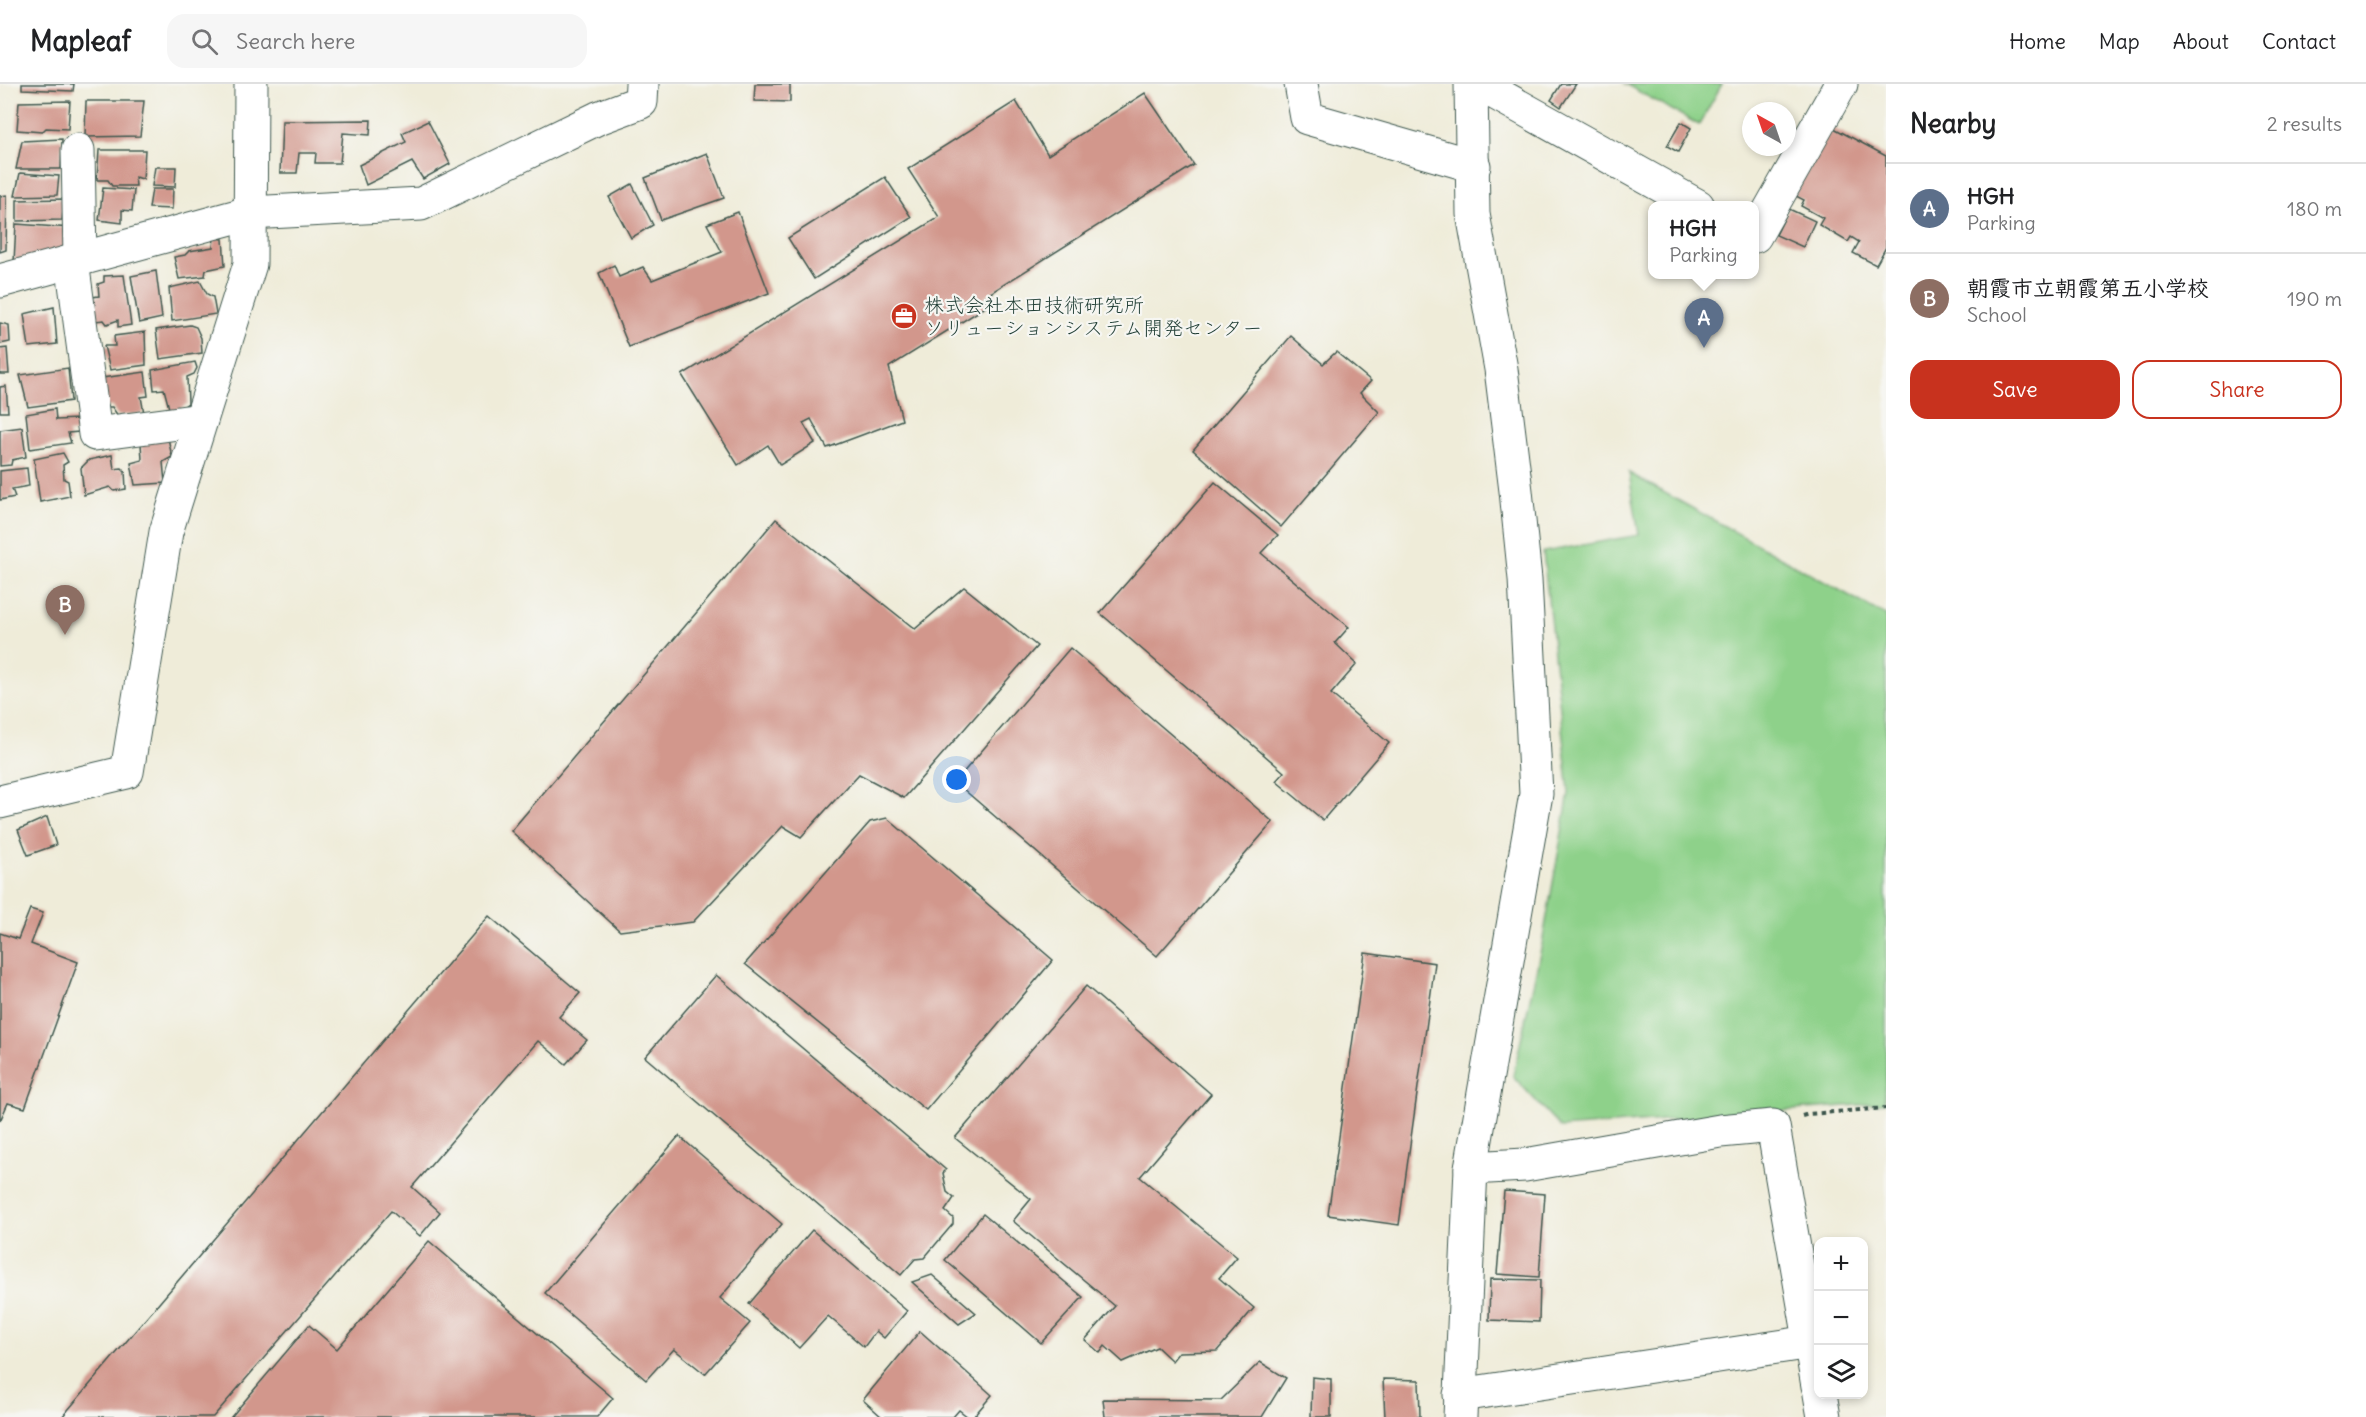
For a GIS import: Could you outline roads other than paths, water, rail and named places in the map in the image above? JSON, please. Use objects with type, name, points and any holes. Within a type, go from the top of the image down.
[{"type":"street","points":[[0,802],[127,772],[166,531],[250,264],[251,84]]},
{"type":"street","points":[[0,281],[249,213],[421,204],[598,118],[641,102],[642,84]]},
{"type":"street","points":[[1301,84],[1307,118],[1474,166]]},
{"type":"street","points":[[1471,84],[1473,214],[1501,369],[1516,491],[1525,579],[1536,794],[1471,1168],[1460,1406],[1811,1342]]},
{"type":"street","points":[[1479,84],[1689,201]]},
{"type":"street","points":[[1759,229],[1841,84]]},
{"type":"street","points":[[78,150],[76,260],[95,434],[201,420]]},
{"type":"street","points":[[1471,1168],[1525,1165],[1720,1131],[1773,1126],[1814,1361]]},
{"type":"street","points":[[1821,1399],[1824,1417]]},
{"type":"place","name":"株式会社本田技術研究所 ソリューションシステム開発センター","points":[[904,316]]},
{"type":"place","name":"HGH","points":[[1704,348]]},
{"type":"place","name":"朝霞市立朝霞第五小学校","points":[[65,635]]}]
